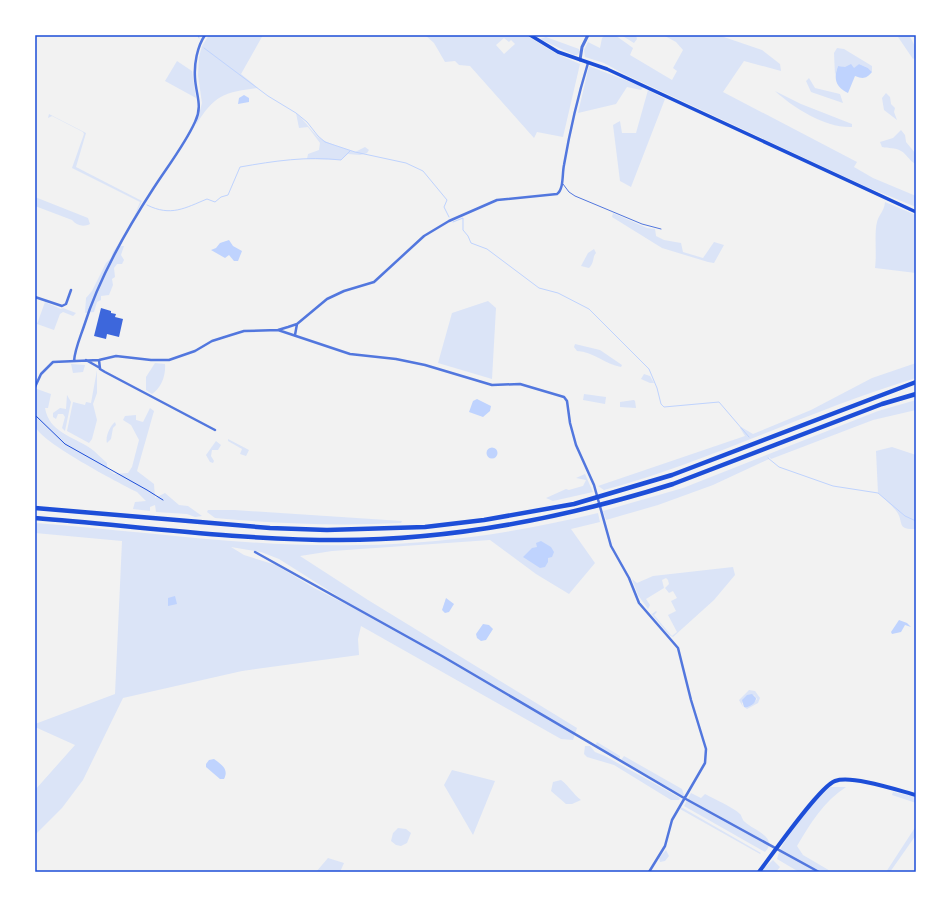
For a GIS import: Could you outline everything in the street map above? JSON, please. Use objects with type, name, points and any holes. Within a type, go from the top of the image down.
[{"type":"highway","points":[[35,508],[270,528],[375,530],[425,527],[484,520],[591,500],[672,475],[916,382]]},
{"type":"highway","points":[[35,518],[230,535],[339,540],[470,531],[594,508],[673,484],[882,404],[916,394]]},
{"type":"main road","points":[[532,36],[558,52],[626,78],[916,212]]},
{"type":"main road","points":[[759,872],[803,814],[828,785],[835,781],[852,779],[916,795]]},
{"type":"street","points":[[74,361],[75,352],[89,308],[108,270],[146,201],[190,133],[199,113],[200,101],[195,79],[195,67],[199,46],[206,35]]},
{"type":"street","points":[[580,60],[582,47],[588,35]]},
{"type":"street","points":[[278,330],[297,324],[327,300],[344,292],[374,282],[424,236],[449,221],[497,200],[557,194],[562,188],[574,113],[588,63]]},
{"type":"street","points":[[35,296],[62,306],[66,304],[71,290]]},
{"type":"street","points":[[295,335],[297,324]]},
{"type":"street","points":[[35,387],[41,374],[49,365],[62,361],[99,360],[116,356],[151,360],[169,360],[195,351],[212,341],[231,335],[258,330],[278,330],[350,354],[396,359],[426,365],[492,385],[520,384],[564,397],[567,401],[570,423],[576,445],[594,485],[612,546],[640,602],[674,642],[680,653],[691,700],[706,748],[705,763],[672,820],[665,846],[649,872]]},
{"type":"street","points":[[86,360],[100,369],[215,430]]},
{"type":"street","points":[[99,360],[100,369]]},
{"type":"street","points":[[255,552],[442,656],[684,798],[819,872]]},
{"type":"lane","points":[[562,182],[569,192],[575,196],[642,224],[661,229]]},
{"type":"path","points":[[35,415],[65,444],[163,500]]},
{"type":"shaded area","points":[[209,35],[263,35],[241,74],[258,88],[237,91],[221,97],[209,107],[196,125],[202,103],[198,75],[199,57],[202,46]]},
{"type":"shaded area","points":[[425,35],[526,35],[555,53],[580,64],[563,137],[537,132],[534,138],[470,66],[459,65],[455,61],[445,62],[434,43]],"holes":[[[504,38],[509,42],[511,40],[515,44],[504,54],[496,45]]]},
{"type":"shaded area","points":[[605,35],[615,35],[633,48],[630,55],[672,80],[677,71],[673,68],[683,50],[676,42],[663,35],[718,35],[762,50],[780,64],[781,71],[744,61],[723,92],[857,162],[854,167],[873,178],[916,196],[916,207],[867,187],[624,74],[604,63],[585,57],[584,50],[588,42],[600,48],[602,38]]},
{"type":"shaded area","points":[[621,35],[636,35],[637,39],[634,43]]},
{"type":"shaded area","points":[[909,35],[916,48],[916,57],[913,59],[898,37]]},
{"type":"shaded area","points":[[546,37],[579,49],[580,52],[577,55],[574,55],[540,39]]},
{"type":"shaded area","points":[[837,48],[844,49],[872,66],[872,72],[868,68],[859,64],[854,69],[838,66],[835,75],[834,53]]},
{"type":"shaded area","points":[[177,61],[192,71],[196,98],[165,81]]},
{"type":"shaded area","points":[[589,66],[643,87],[641,90],[627,87],[616,104],[578,113]]},
{"type":"shaded area","points":[[809,78],[815,88],[840,94],[843,103],[811,92],[806,81]]},
{"type":"shaded area","points":[[648,90],[665,99],[631,187],[620,181],[613,125],[620,121],[622,133],[636,133]]},
{"type":"shaded area","points":[[775,91],[801,104],[852,124],[852,127],[831,124],[810,116],[791,104]]},
{"type":"shaded area","points":[[886,93],[890,97],[891,104],[895,108],[894,112],[897,120],[884,110],[882,98]]},
{"type":"shaded area","points":[[296,113],[317,136],[324,141],[355,152],[365,147],[369,150],[367,153],[360,155],[348,154],[341,160],[307,159],[308,154],[319,150],[320,143],[308,127],[299,128]]},
{"type":"shaded area","points":[[49,114],[86,133],[76,167],[142,201],[133,220],[140,202],[72,168],[84,134],[83,132],[52,116],[48,118]]},
{"type":"shaded area","points":[[901,130],[905,135],[906,142],[916,154],[916,164],[899,150],[882,147],[880,142],[893,138]]},
{"type":"shaded area","points":[[35,197],[88,218],[90,224],[83,226],[78,225],[72,220],[35,206]]},
{"type":"shaded area","points":[[885,202],[916,215],[916,273],[875,268],[876,227]]},
{"type":"shaded area","points":[[613,213],[647,228],[655,229],[656,236],[664,240],[681,243],[683,252],[703,258],[714,242],[724,245],[714,263],[708,262],[662,248],[612,217]]},
{"type":"shaded area","points":[[121,240],[120,246],[124,246],[121,255],[124,260],[122,264],[117,264],[114,268],[115,277],[112,279],[113,285],[109,295],[101,296],[101,300],[97,302],[94,312],[85,313],[86,298],[92,291],[106,263],[111,258]]},
{"type":"shaded area","points":[[594,249],[596,253],[591,266],[589,268],[581,266],[588,253]]},
{"type":"shaded area","points":[[488,301],[496,308],[492,379],[438,363],[452,313]]},
{"type":"shaded area","points":[[45,302],[61,309],[63,308],[76,313],[73,316],[63,312],[60,314],[54,330],[37,324]]},
{"type":"shaded area","points":[[575,344],[600,350],[622,365],[621,367],[589,354],[577,351],[574,347]]},
{"type":"shaded area","points":[[155,363],[165,364],[165,368],[164,377],[160,385],[152,394],[146,390],[146,377]]},
{"type":"shaded area","points":[[916,363],[916,378],[838,405],[683,465],[604,490],[598,486],[745,436],[740,428],[741,427],[753,434],[811,410],[872,378]]},
{"type":"shaded area","points":[[71,364],[85,365],[83,372],[73,373]]},
{"type":"shaded area","points":[[97,370],[97,393],[93,404],[97,420],[92,439],[89,443],[67,431],[73,402],[85,405],[86,402],[91,403]]},
{"type":"shaded area","points":[[644,374],[650,376],[654,383],[641,379]]},
{"type":"shaded area","points":[[37,389],[51,394],[48,408],[45,408],[51,423],[62,432],[94,451],[107,463],[107,468],[114,474],[128,473],[132,467],[139,440],[131,425],[123,420],[125,416],[136,415],[136,420],[143,422],[150,408],[154,411],[137,471],[154,484],[155,498],[165,493],[179,505],[188,506],[202,516],[195,517],[187,514],[156,512],[155,505],[150,507],[150,511],[133,509],[135,502],[146,501],[137,492],[81,462],[40,433],[35,426],[34,418],[35,392]]},
{"type":"shaded area","points":[[584,394],[606,397],[605,404],[583,400]]},
{"type":"shaded area","points":[[67,395],[71,402],[65,431],[62,428],[65,417],[63,414],[58,414],[56,419],[53,417],[53,413],[60,408],[66,409]]},
{"type":"shaded area","points":[[634,400],[636,408],[620,407],[620,402]]},
{"type":"shaded area","points":[[916,400],[916,410],[873,420],[771,459],[769,457],[769,459],[713,485],[658,505],[606,520],[603,511],[683,488],[878,411]]},
{"type":"shaded area","points":[[115,422],[116,425],[113,428],[111,439],[107,443],[108,432]]},
{"type":"shaded area","points":[[228,439],[249,450],[246,456],[240,454],[242,449],[228,441]]},
{"type":"shaded area","points":[[216,441],[221,445],[218,450],[212,450],[211,456],[214,461],[213,463],[210,462],[206,455]]},
{"type":"shaded area","points":[[892,447],[916,455],[916,529],[903,527],[897,512],[878,493],[876,451]]},
{"type":"shaded area","points":[[585,474],[593,492],[553,501],[546,498],[566,489],[569,490],[583,486],[586,480],[576,478]]},
{"type":"shaded area","points":[[208,510],[234,510],[402,521],[401,523],[354,524],[262,522],[215,518],[207,512]]},
{"type":"shaded area","points":[[598,513],[600,522],[571,529],[595,563],[569,594],[536,574],[490,540],[332,551],[300,556],[368,600],[577,728],[573,740],[561,739],[361,626],[358,639],[359,655],[242,671],[123,698],[83,780],[62,808],[35,835],[35,790],[75,745],[35,727],[35,724],[115,694],[122,541],[35,533],[35,523],[279,544],[361,545],[421,542],[480,536],[569,520]],"holes":[[[231,547],[261,552],[279,559],[369,616],[314,588],[276,565],[244,555]]]},
{"type":"shaded area","points":[[733,567],[735,575],[714,600],[673,637],[669,635],[650,612],[652,614],[656,611],[657,612],[654,615],[672,636],[677,632],[668,615],[676,611],[671,601],[677,598],[673,591],[669,593],[665,588],[669,584],[668,580],[666,578],[662,580],[664,588],[646,599],[650,605],[648,609],[638,595],[632,579],[637,583],[653,576]]},
{"type":"shaded area","points":[[749,690],[755,691],[760,698],[758,703],[747,709],[744,707],[751,706],[757,699],[754,695],[742,703],[743,707],[739,700]]},
{"type":"shaded area","points":[[597,742],[620,756],[620,758],[610,755],[595,746]]},
{"type":"shaded area","points":[[585,746],[590,746],[595,752],[605,756],[675,795],[680,798],[679,800],[671,800],[614,765],[587,757],[584,754]]},
{"type":"shaded area","points":[[624,756],[682,789],[684,795],[683,797],[622,763],[621,760]]},
{"type":"shaded area","points":[[452,770],[495,781],[473,835],[444,785]]},
{"type":"shaded area","points":[[561,780],[581,800],[572,804],[566,804],[551,791],[553,782]]},
{"type":"shaded area","points":[[830,787],[846,787],[824,806],[812,821],[797,846],[803,855],[832,872],[799,872],[777,859],[780,850],[791,831],[815,802]]},
{"type":"shaded area","points":[[893,792],[916,797],[916,803],[892,795]]},
{"type":"shaded area","points":[[691,793],[701,798],[705,794],[737,811],[744,821],[767,838],[769,842],[765,852],[684,806]]},
{"type":"shaded area","points":[[681,807],[761,853],[760,854],[680,809]]},
{"type":"shaded area","points":[[916,826],[916,835],[890,872],[886,872]]},
{"type":"shaded area","points":[[398,828],[406,829],[411,833],[407,843],[401,846],[396,845],[391,841],[393,833]]},
{"type":"shaded area","points":[[666,850],[669,856],[665,861],[660,862],[659,858]]},
{"type":"shaded area","points":[[328,858],[344,863],[340,872],[316,872]]},
{"type":"shaded area","points":[[773,860],[780,867],[776,872],[760,872]]},
{"type":"water","points":[[851,64],[854,68],[859,64],[868,68],[872,72],[864,78],[855,76],[848,93],[838,85],[836,75],[838,66],[845,67]]},
{"type":"water","points":[[244,95],[249,98],[249,102],[238,104],[239,98]]},
{"type":"water","points":[[229,240],[233,246],[242,251],[238,261],[234,261],[229,255],[225,258],[211,250],[216,248],[220,243]]},
{"type":"water","points":[[477,399],[491,406],[490,411],[483,417],[469,412],[473,401]]},
{"type":"water","points":[[492,447],[496,449],[498,453],[496,457],[492,459],[488,457],[486,453],[488,449]]},
{"type":"water","points":[[541,541],[551,547],[554,552],[552,557],[548,558],[548,562],[545,567],[540,568],[523,557],[532,548],[537,547],[536,543]]},
{"type":"water","points":[[175,596],[177,604],[168,606],[168,598]]},
{"type":"water","points":[[446,598],[454,604],[449,612],[445,613],[442,610]]},
{"type":"water","points":[[899,620],[907,623],[911,627],[905,625],[901,632],[892,634],[891,632]]},
{"type":"water","points":[[483,624],[489,625],[493,629],[486,640],[481,641],[477,638],[476,634]]},
{"type":"water","points":[[752,694],[756,698],[755,702],[750,706],[744,707],[742,700],[747,695]]},
{"type":"water","points":[[214,759],[222,765],[226,772],[224,779],[220,779],[206,767],[209,760]]},
{"type":"building","points":[[101,308],[116,314],[115,317],[123,319],[119,337],[107,334],[106,339],[94,336]]},
{"type":"waterway","points":[[204,48],[268,96],[296,113],[307,122],[325,142],[355,152],[406,163],[423,171],[447,200],[444,207],[449,217]]},
{"type":"waterway","points":[[147,205],[156,209],[171,211],[185,208],[207,199],[215,202],[221,197],[228,195],[240,167],[303,159],[341,160],[350,151]]},
{"type":"waterway","points":[[453,222],[463,218],[463,230],[471,243],[487,249],[539,288],[558,293],[589,309],[649,369],[657,388],[661,404],[664,407],[719,402],[749,437]]},
{"type":"waterway","points":[[768,458],[779,467],[833,486],[878,493],[905,516],[916,521]]}]
